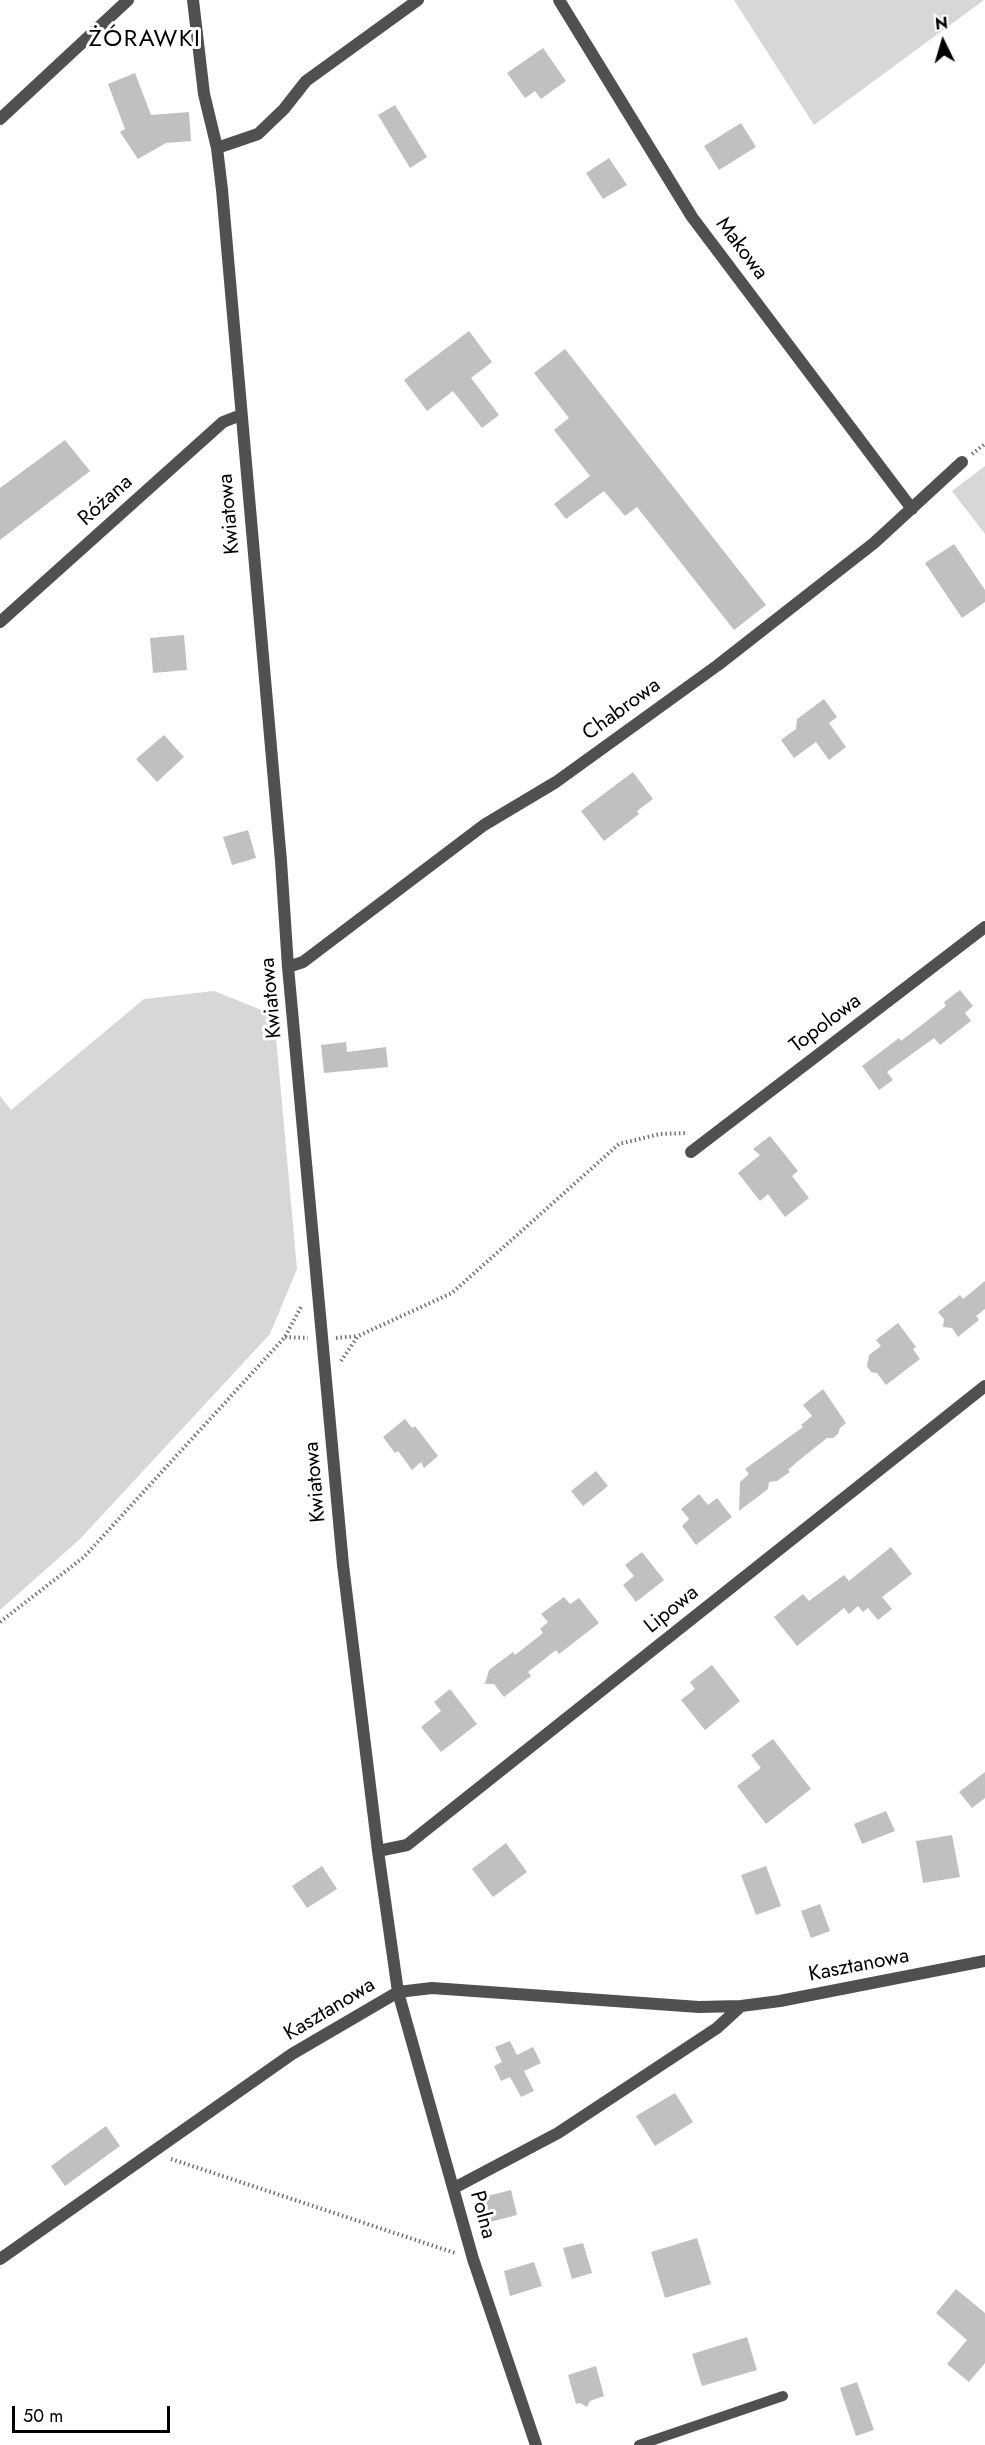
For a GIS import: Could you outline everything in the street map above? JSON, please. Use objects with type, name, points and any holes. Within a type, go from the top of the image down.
[{"type":"street","points":[[0,119],[128,0]]},
{"type":"street","name":"Kwiatowa","points":[[193,0],[204,94],[217,148],[280,849],[288,967],[343,1565],[378,1851],[398,1992]]},
{"type":"street","points":[[217,148],[258,134],[284,109],[306,81],[418,0]]},
{"type":"street","name":"Makowa","points":[[560,0],[692,216],[912,508]]},
{"type":"street","name":"Różana","points":[[0,622],[223,422],[242,415]]},
{"type":"street","name":"Chabrowa","points":[[288,967],[303,962],[484,825],[556,782],[718,665],[874,543],[962,462]]},
{"type":"street","name":"Topolowa","points":[[691,1152],[985,927]]},
{"type":"street","name":"Lipowa","points":[[378,1851],[407,1845],[985,1386]]},
{"type":"street","name":"Kasztanowa","points":[[0,2259],[292,2055],[398,1992],[432,1988],[699,2007],[741,2006],[780,2001],[985,1961]]},
{"type":"street","name":"Polna","points":[[398,1992],[473,2259],[536,2445]]},
{"type":"street","points":[[454,2188],[558,2133],[717,2028],[741,2006]]},
{"type":"lane","points":[[639,2445],[783,2396]]},
{"type":"path","points":[[327,1381],[358,1336],[452,1293],[619,1144],[660,1134],[717,1132]]},
{"type":"path","points":[[0,1622],[84,1557],[285,1337],[317,1278]]},
{"type":"path","points":[[153,2153],[473,2259]]},
{"type":"shaded area","points":[[734,0],[984,0],[814,125]]},
{"type":"shaded area","points":[[985,466],[985,534],[952,491]]},
{"type":"shaded area","points":[[214,991],[274,1015],[297,1269],[270,1334],[80,1539],[0,1610],[0,1096],[11,1110],[144,999]]},
{"type":"building","points":[[543,48],[566,81],[541,99],[535,91],[525,98],[507,73]]},
{"type":"building","points":[[135,73],[151,115],[189,112],[191,141],[166,143],[138,159],[120,132],[125,129],[108,84]]},
{"type":"building","points":[[395,105],[427,157],[410,168],[378,115]]},
{"type":"building","points":[[741,123],[756,147],[719,170],[704,146]]},
{"type":"building","points":[[609,158],[627,185],[603,199],[586,173]]},
{"type":"building","points":[[469,331],[492,362],[471,378],[499,415],[482,428],[453,391],[427,411],[404,380]]},
{"type":"building","points":[[565,349],[766,605],[734,630],[637,507],[625,516],[604,491],[566,519],[554,504],[590,476],[554,430],[569,418],[534,373]]},
{"type":"building","points":[[65,440],[90,471],[0,540],[0,488]]},
{"type":"building","points":[[954,544],[985,590],[985,602],[962,618],[925,563]]},
{"type":"building","points":[[184,635],[187,670],[153,673],[150,638]]},
{"type":"building","points":[[824,699],[837,717],[829,723],[846,747],[829,760],[816,742],[794,758],[781,740],[796,729],[797,719]]},
{"type":"building","points":[[164,735],[184,757],[157,782],[136,759]]},
{"type":"building","points":[[633,772],[653,799],[637,811],[639,814],[604,841],[581,811]]},
{"type":"building","points":[[248,830],[256,858],[232,865],[223,837]]},
{"type":"building","points":[[960,990],[973,1006],[965,1013],[971,1021],[940,1045],[934,1038],[887,1072],[893,1080],[879,1090],[862,1066],[899,1038],[901,1041],[946,1006],[944,1002]]},
{"type":"building","points":[[346,1042],[347,1052],[386,1047],[388,1067],[324,1073],[321,1045]]},
{"type":"building","points":[[770,1136],[798,1171],[792,1176],[809,1198],[785,1217],[768,1194],[760,1201],[738,1173],[760,1155],[753,1149]]},
{"type":"building","points":[[985,1281],[985,1309],[976,1316],[979,1320],[958,1337],[952,1328],[943,1327],[944,1319],[938,1312],[960,1295],[963,1299]]},
{"type":"building","points":[[898,1323],[916,1347],[913,1349],[920,1359],[886,1385],[877,1373],[871,1372],[867,1366],[869,1355],[881,1346],[876,1340]]},
{"type":"building","points":[[823,1389],[846,1423],[840,1428],[838,1434],[833,1438],[827,1438],[788,1470],[790,1472],[777,1481],[769,1482],[768,1489],[739,1511],[740,1482],[749,1474],[745,1469],[803,1427],[801,1425],[812,1416],[803,1405]]},
{"type":"building","points":[[405,1419],[412,1428],[415,1426],[438,1456],[424,1468],[421,1462],[412,1470],[398,1451],[395,1453],[383,1437]]},
{"type":"building","points":[[596,1471],[608,1486],[583,1506],[571,1491]]},
{"type":"building","points":[[699,1494],[708,1505],[717,1498],[732,1517],[696,1545],[682,1526],[689,1519],[681,1509]]},
{"type":"building","points":[[891,1547],[912,1574],[882,1597],[892,1609],[878,1620],[868,1608],[863,1612],[858,1606],[849,1614],[844,1608],[797,1646],[774,1617],[803,1594],[809,1601],[844,1575],[849,1581]]},
{"type":"building","points":[[642,1552],[664,1580],[636,1602],[623,1585],[634,1576],[625,1565]]},
{"type":"building","points":[[564,1597],[570,1604],[579,1598],[599,1623],[559,1654],[556,1650],[528,1672],[531,1676],[504,1697],[494,1684],[485,1684],[489,1670],[513,1652],[515,1655],[543,1633],[540,1629],[548,1622],[541,1614]]},
{"type":"building","points":[[712,1665],[740,1701],[705,1730],[681,1700],[695,1689],[690,1682]]},
{"type":"building","points":[[450,1689],[477,1724],[441,1752],[421,1727],[441,1711],[434,1702]]},
{"type":"building","points":[[773,1739],[811,1789],[766,1824],[737,1786],[761,1768],[751,1755]]},
{"type":"building","points":[[985,1772],[985,1798],[972,1808],[959,1792]]},
{"type":"building","points":[[886,1811],[895,1831],[862,1844],[854,1824]]},
{"type":"building","points":[[952,1835],[960,1877],[923,1883],[916,1841]]},
{"type":"building","points":[[506,1843],[527,1872],[493,1897],[472,1869]]},
{"type":"building","points":[[322,1866],[337,1889],[307,1908],[292,1886]]},
{"type":"building","points":[[766,1866],[781,1906],[756,1915],[741,1875]]},
{"type":"building","points":[[820,1904],[830,1931],[811,1938],[801,1911]]},
{"type":"building","points":[[510,2041],[517,2055],[533,2047],[541,2063],[524,2071],[534,2091],[521,2097],[510,2077],[501,2081],[494,2066],[502,2062],[495,2047]]},
{"type":"building","points":[[675,2093],[693,2122],[655,2146],[636,2116]]},
{"type":"building","points":[[106,2126],[120,2146],[65,2186],[51,2166]]},
{"type":"building","points":[[511,2190],[517,2215],[490,2222],[483,2197]]},
{"type":"building","points":[[697,2238],[711,2284],[665,2298],[651,2252]]},
{"type":"building","points":[[583,2243],[592,2273],[572,2279],[563,2248]]},
{"type":"building","points":[[534,2262],[542,2286],[510,2296],[504,2271]]},
{"type":"building","points":[[956,2289],[985,2313],[985,2363],[969,2382],[947,2364],[967,2340],[936,2313]]},
{"type":"building","points":[[747,2337],[757,2370],[702,2386],[692,2354]]},
{"type":"building","points":[[596,2366],[604,2396],[590,2401],[587,2407],[580,2403],[576,2404],[568,2375]]},
{"type":"building","points":[[857,2382],[874,2430],[856,2436],[840,2388]]},
{"type":"district","name":"ŻÓRAWKI","points":[[145,40]]}]
